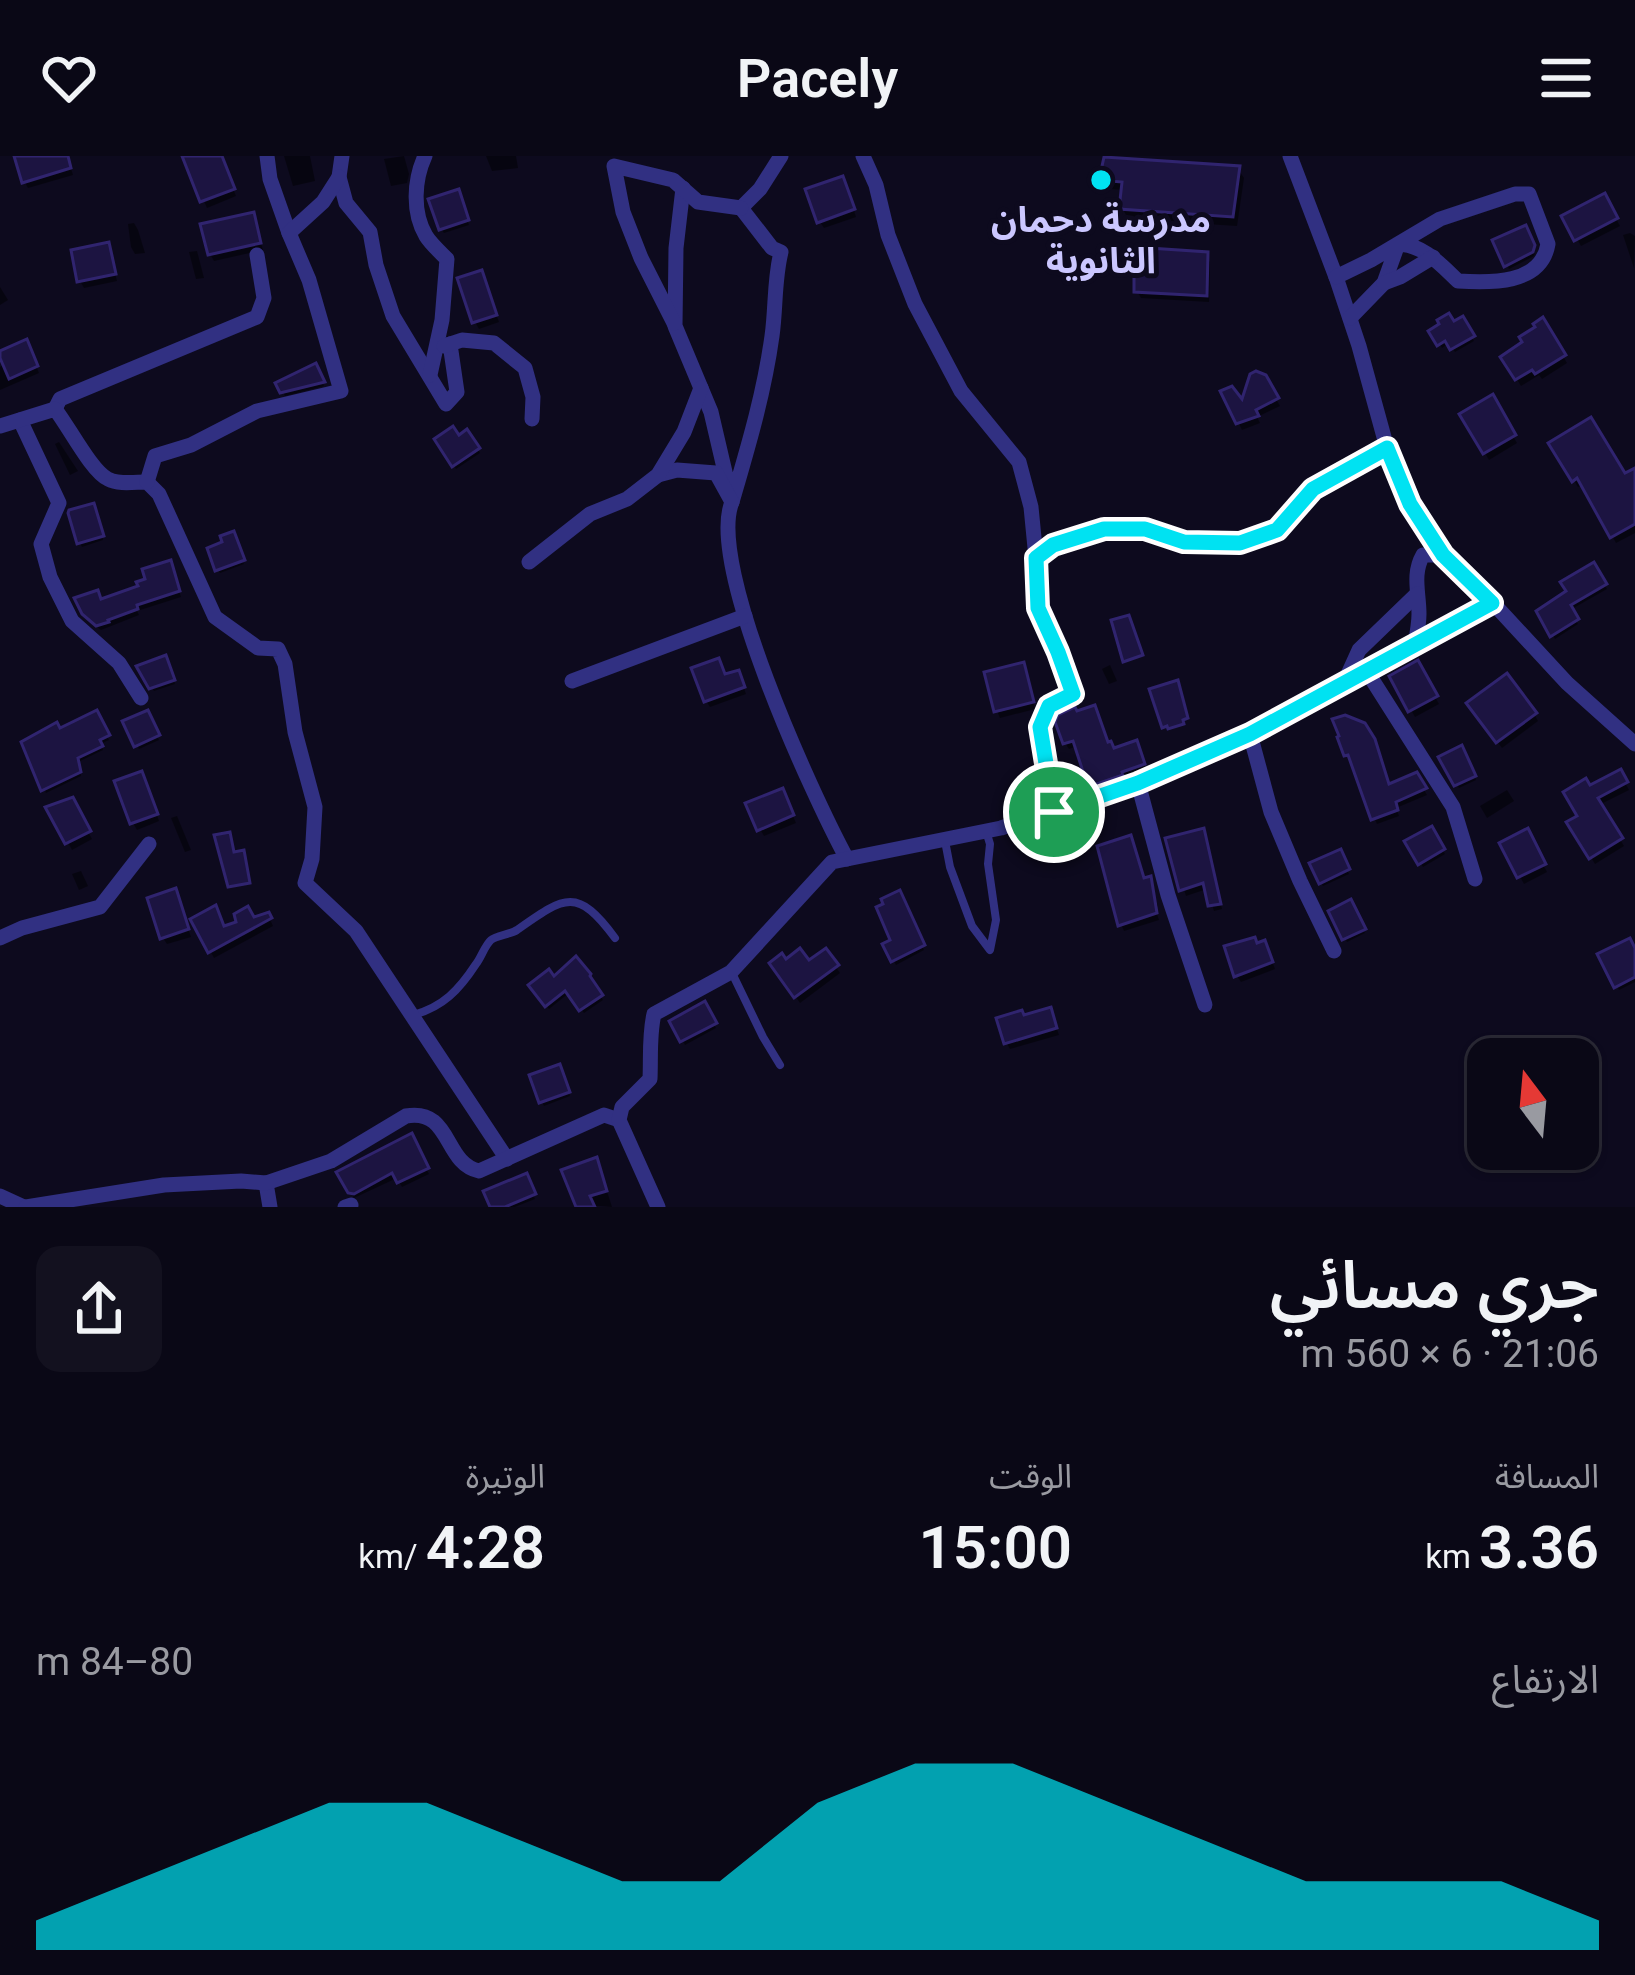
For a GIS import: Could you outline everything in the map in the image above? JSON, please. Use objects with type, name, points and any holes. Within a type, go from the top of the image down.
[{"type":"street","points":[[147,482],[155,456],[191,446],[257,411],[341,391],[309,280],[270,179],[267,156]]},
{"type":"street","points":[[342,156],[339,177],[346,202],[370,232],[393,316],[446,404],[457,392],[443,346],[447,259],[426,237],[416,208],[418,172],[425,156]]},
{"type":"street","points":[[741,208],[781,156]]},
{"type":"street","points":[[863,156],[915,304],[961,391],[1019,462],[1031,507],[1038,608],[1073,694],[1049,706],[1040,727],[1054,812]]},
{"type":"street","points":[[1290,156],[1336,277],[1387,448],[1410,504],[1443,555],[1567,683],[1635,743]]},
{"type":"street","points":[[732,502],[711,412],[641,258],[623,212],[614,166],[673,180],[698,202],[741,208],[772,248],[781,252],[757,420],[732,502],[727,513],[727,543],[762,668],[847,859]]},
{"type":"street","points":[[290,233],[323,202],[339,177]]},
{"type":"street","points":[[675,326],[682,188]]},
{"type":"street","points":[[1336,277],[1440,219],[1516,194],[1528,194],[1548,244],[1540,264],[1521,276],[1492,283],[1458,281],[1412,244],[1398,244]]},
{"type":"street","points":[[1350,318],[1384,283],[1398,244]]},
{"type":"street","points":[[0,426],[55,409],[60,399],[256,317],[264,298],[257,255]]},
{"type":"street","points":[[1384,283],[1433,257]]},
{"type":"street","points":[[430,375],[443,346],[462,340],[494,343],[525,368],[533,398],[532,419]]},
{"type":"street","points":[[530,562],[590,514],[627,499],[658,475],[684,432],[700,388]]},
{"type":"street","points":[[55,409],[95,470],[112,482],[147,482],[159,494],[214,616],[258,648],[278,649],[315,807],[305,883],[356,931],[508,1160]]},
{"type":"street","points":[[20,420],[59,503],[41,544],[50,577],[72,621],[119,664],[141,698]]},
{"type":"street","points":[[1036,558],[1053,545],[1104,529],[1145,529],[1184,542],[1240,543],[1277,530],[1313,489],[1387,448]]},
{"type":"street","points":[[658,475],[676,470],[716,473],[732,502]]},
{"type":"street","points":[[1415,644],[1418,564],[1424,554],[1443,555]]},
{"type":"street","points":[[1344,683],[1359,650],[1417,594]]},
{"type":"street","points":[[658,1207],[619,1120],[622,1107],[650,1079],[649,1034],[654,1014],[731,972],[832,862],[986,831],[1138,783],[1250,734],[1492,603]]},
{"type":"street","points":[[572,681],[745,616]]},
{"type":"street","points":[[1366,670],[1453,807],[1475,879]]},
{"type":"street","points":[[1250,734],[1271,812],[1334,951]]},
{"type":"street","points":[[1138,783],[1204,1005]]},
{"type":"street","points":[[0,938],[100,907],[149,844]]},
{"type":"street","points":[[0,1196],[25,1207],[164,1185],[266,1183],[331,1160],[406,1116],[419,1114],[433,1119],[471,1170],[479,1172],[604,1115],[619,1120]]},
{"type":"street","points":[[266,1183],[270,1207]]},
{"type":"lane","points":[[944,840],[972,926],[990,950],[996,920],[986,831]]},
{"type":"lane","points":[[411,1015],[433,1010],[454,994],[490,940],[510,934],[548,907],[582,903],[615,938]]},
{"type":"lane","points":[[731,972],[780,1065]]},
{"type":"building","points":[[14,156],[68,156],[71,168],[22,183]]},
{"type":"building","points":[[182,156],[222,156],[235,189],[200,202]]},
{"type":"building","points":[[1104,157],[1240,166],[1233,217],[1119,209],[1122,182],[1099,180]]},
{"type":"building","points":[[843,176],[855,209],[817,223],[805,189]]},
{"type":"building","points":[[459,189],[469,220],[439,230],[428,199]]},
{"type":"building","points":[[1605,193],[1618,218],[1574,241],[1561,216]]},
{"type":"building","points":[[254,212],[261,243],[208,255],[200,224]]},
{"type":"building","points":[[1526,225],[1535,245],[1533,252],[1504,267],[1492,240]]},
{"type":"building","points":[[109,242],[116,274],[77,282],[71,250]]},
{"type":"building","name":"مدرسة دحمان الثانوية","points":[[1134,247],[1208,252],[1207,296],[1134,292]]},
{"type":"building","points":[[482,270],[497,315],[472,323],[457,278]]},
{"type":"building","points":[[1449,313],[1454,321],[1463,316],[1475,336],[1450,350],[1445,341],[1437,346],[1428,331]]},
{"type":"building","points":[[1543,317],[1566,355],[1515,380],[1500,357],[1522,342],[1519,337]]},
{"type":"building","points":[[27,339],[38,366],[9,379],[0,351]]},
{"type":"building","points":[[316,363],[325,382],[280,393],[275,383]]},
{"type":"building","points":[[1250,374],[1266,375],[1279,398],[1256,410],[1259,416],[1236,424],[1220,391],[1232,386],[1242,399]]},
{"type":"building","points":[[1493,394],[1516,435],[1483,454],[1459,414]]},
{"type":"building","points":[[1591,417],[1625,473],[1635,468],[1635,524],[1610,538],[1577,478],[1572,482],[1548,443]]},
{"type":"building","points":[[453,426],[459,435],[467,429],[480,448],[452,467],[434,439]]},
{"type":"building","points":[[94,503],[104,536],[77,544],[69,510]]},
{"type":"building","points":[[234,531],[245,560],[215,571],[207,548]]},
{"type":"building","points":[[171,560],[180,591],[137,605],[138,609],[109,622],[96,626],[74,598],[98,590],[101,599],[138,586],[136,582],[145,579],[142,569]]},
{"type":"building","points":[[1594,562],[1607,584],[1571,605],[1579,619],[1550,637],[1536,611],[1566,591],[1560,582]]},
{"type":"building","points":[[1129,615],[1143,655],[1123,662],[1111,620]]},
{"type":"building","points":[[166,655],[175,680],[149,689],[136,666]]},
{"type":"building","points":[[719,658],[725,674],[739,670],[745,687],[704,702],[691,668]]},
{"type":"building","points":[[1418,660],[1438,696],[1408,712],[1389,676]]},
{"type":"building","points":[[1024,662],[1034,702],[994,712],[984,672]]},
{"type":"building","points":[[1507,673],[1537,713],[1496,743],[1466,703]]},
{"type":"building","points":[[1178,680],[1188,718],[1184,724],[1162,728],[1149,689]]},
{"type":"building","points":[[1095,705],[1108,742],[1114,748],[1137,740],[1145,764],[1088,787],[1073,741],[1063,744],[1055,722],[1058,715],[1075,707],[1077,711]]},
{"type":"building","points":[[97,710],[110,735],[100,740],[103,746],[78,758],[81,772],[41,791],[21,742],[57,722],[60,728]]},
{"type":"building","points":[[148,710],[160,735],[134,747],[122,721]]},
{"type":"building","points":[[1345,715],[1365,723],[1389,784],[1417,772],[1427,788],[1396,802],[1398,810],[1371,820],[1332,719]]},
{"type":"building","points":[[1462,745],[1476,776],[1454,786],[1438,757]]},
{"type":"building","points":[[1621,769],[1628,782],[1598,798],[1623,838],[1589,859],[1566,822],[1577,816],[1563,792],[1586,778],[1590,785]]},
{"type":"building","points":[[142,771],[158,814],[130,824],[114,781]]},
{"type":"building","points":[[783,788],[794,815],[757,831],[745,803]]},
{"type":"building","points":[[73,797],[91,831],[65,844],[45,807]]},
{"type":"building","points":[[1432,826],[1445,849],[1418,865],[1404,841]]},
{"type":"building","points":[[1204,828],[1221,904],[1208,906],[1203,883],[1179,891],[1165,838]]},
{"type":"building","points":[[1528,828],[1546,864],[1517,878],[1499,843]]},
{"type":"building","points":[[230,832],[234,852],[244,850],[250,883],[228,887],[214,835]]},
{"type":"building","points":[[1131,835],[1144,878],[1151,876],[1157,913],[1118,926],[1097,846]]},
{"type":"building","points":[[1341,849],[1350,869],[1319,884],[1309,863]]},
{"type":"building","points":[[176,888],[189,929],[160,939],[147,898]]},
{"type":"building","points":[[900,890],[925,945],[891,962],[882,944],[890,940],[876,907],[883,904],[881,899]]},
{"type":"building","points":[[1351,899],[1366,929],[1342,940],[1328,911]]},
{"type":"building","points":[[216,905],[224,926],[236,922],[234,914],[248,906],[254,917],[269,912],[272,918],[208,953],[190,919]]},
{"type":"building","points":[[1255,937],[1257,943],[1265,940],[1273,962],[1234,977],[1224,946]]},
{"type":"building","points":[[1630,938],[1635,948],[1635,977],[1614,988],[1597,954]]},
{"type":"building","points":[[800,948],[809,960],[826,948],[839,965],[794,998],[769,963],[782,953],[786,959]]},
{"type":"building","points":[[576,956],[603,995],[579,1011],[565,991],[545,1007],[528,985],[549,969],[554,976]]},
{"type":"building","points":[[705,1001],[717,1023],[680,1042],[669,1021]]},
{"type":"building","points":[[1051,1007],[1057,1028],[1004,1044],[996,1018]]},
{"type":"building","points":[[560,1064],[570,1092],[539,1103],[529,1075]]},
{"type":"building","points":[[412,1133],[429,1168],[397,1183],[392,1173],[348,1193],[336,1172]]},
{"type":"building","points":[[597,1157],[607,1191],[590,1196],[595,1207],[576,1207],[561,1170]]},
{"type":"building","points":[[527,1173],[536,1194],[505,1207],[490,1207],[483,1191]]},
{"type":"place","name":"مدرسة دحمان الثانوية","points":[[1101,180]]},
{"type":"route","points":[[1387,448],[1410,504],[1443,555],[1492,603],[1202,757],[1054,812],[1040,727],[1049,706],[1073,694],[1038,608],[1036,558],[1053,545],[1104,529],[1145,529],[1184,542],[1240,543],[1277,530],[1313,489],[1387,448]]}]
